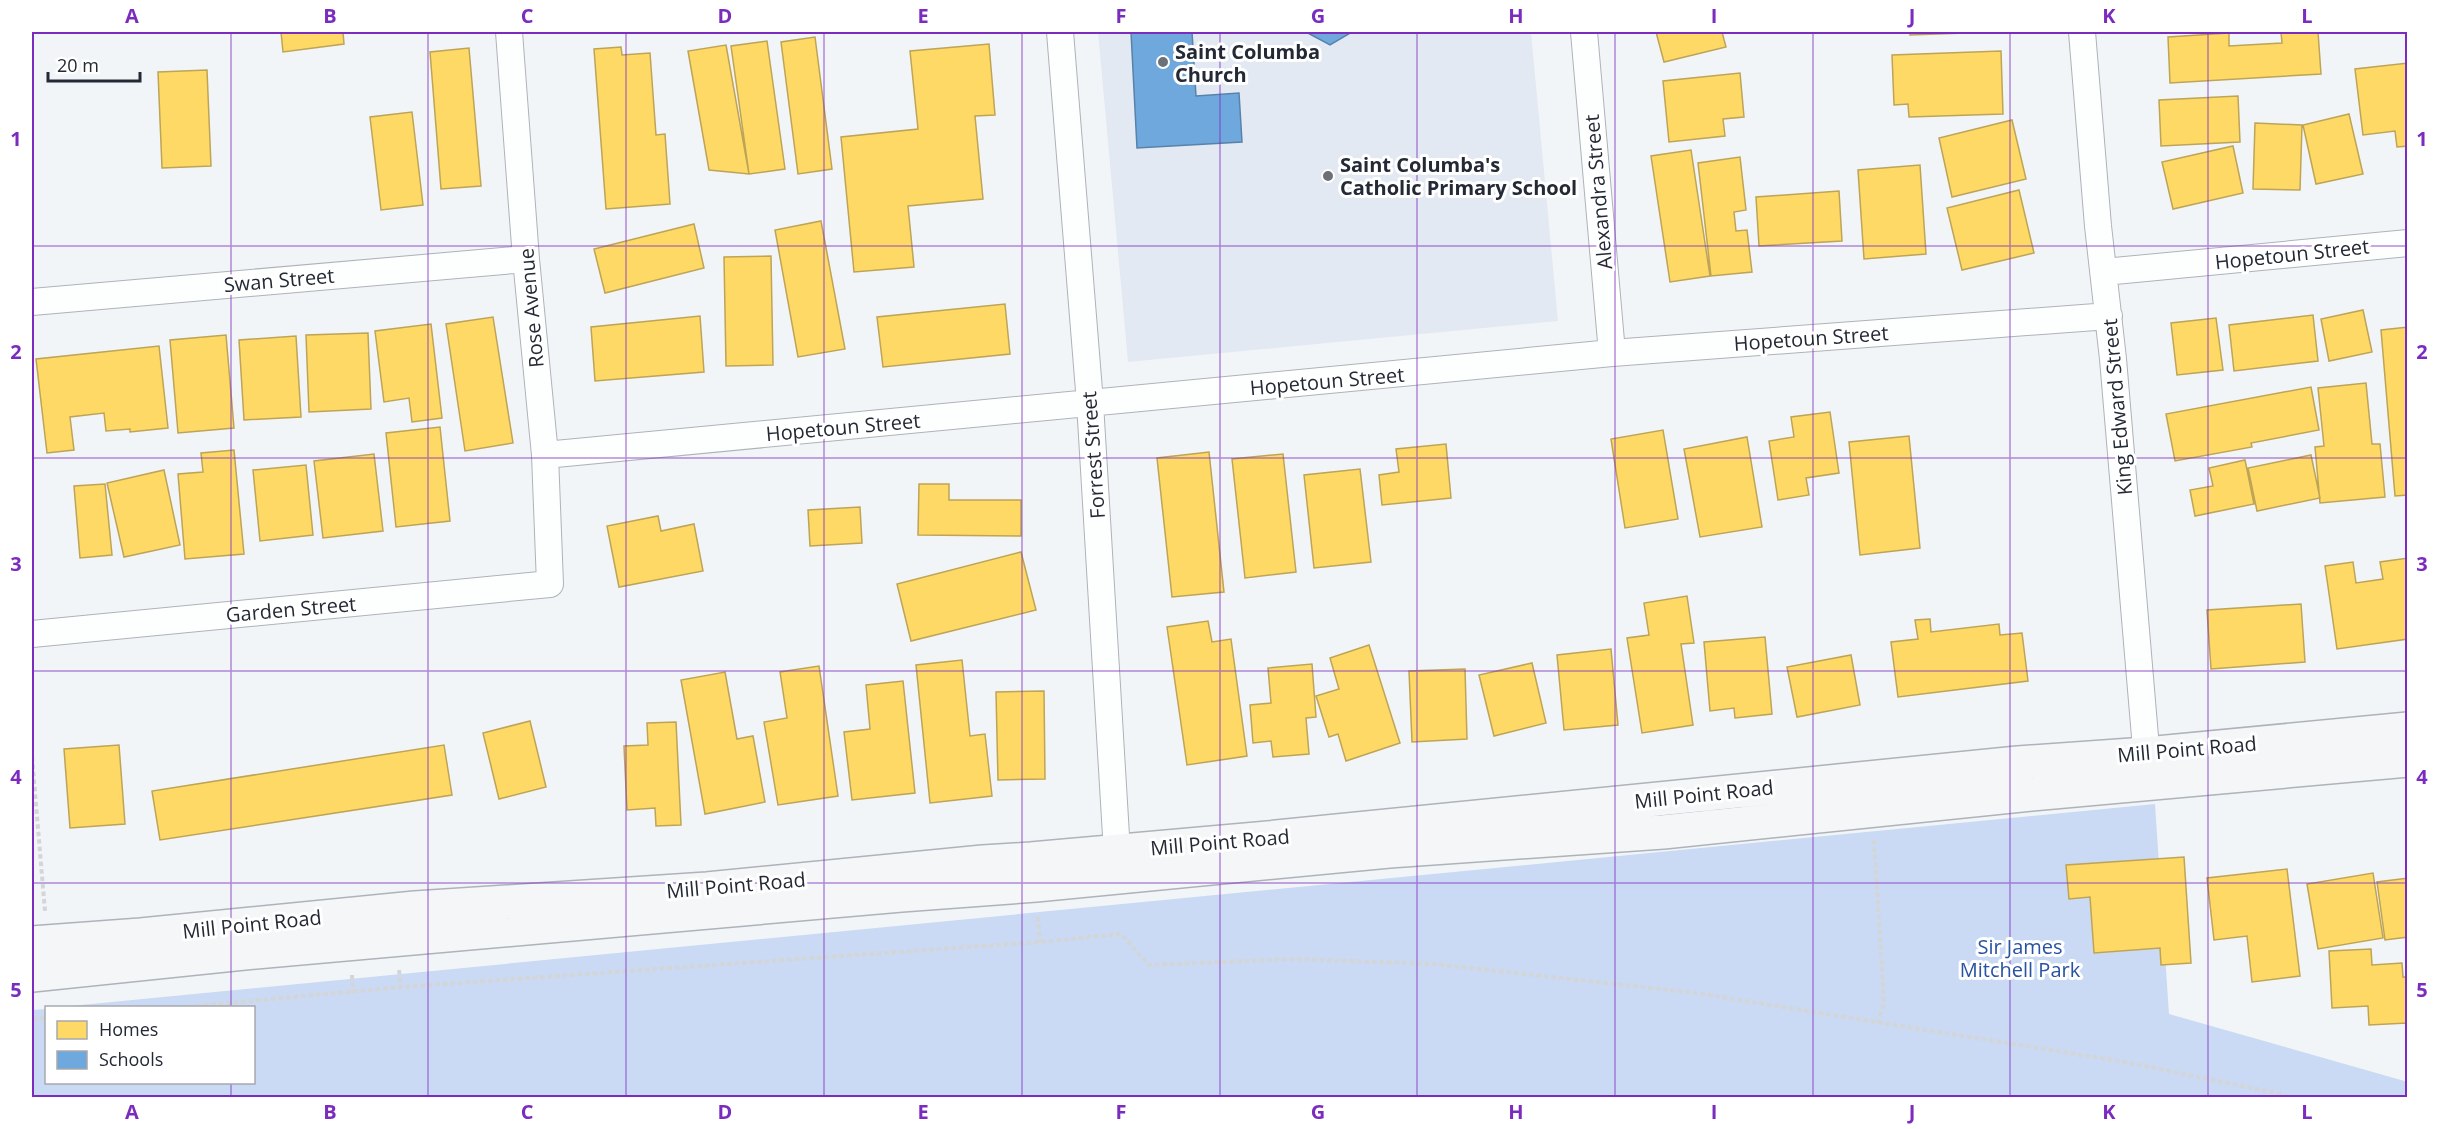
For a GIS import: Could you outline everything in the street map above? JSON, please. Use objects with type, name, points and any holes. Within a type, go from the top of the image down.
[{"type":"main road","name":"Mill Point Road","points":[[32,975],[1118,865],[1389,851],[1675,830],[2148,768],[2408,729]]},
{"type":"main road","name":"Mill Point Road","points":[[2148,768],[2408,760]]},
{"type":"main road","name":"Mill Point Road","points":[[40,943],[415,908],[707,889],[971,863],[1118,865]]},
{"type":"street","name":"Rose Avenue","points":[[509,32],[526,259],[545,454],[550,584]]},
{"type":"street","name":"Forrest Street","points":[[1060,32],[1090,403],[1118,865]]},
{"type":"street","name":"Alexandra Street","points":[[1584,32],[1612,353]]},
{"type":"street","name":"King Edward Street","points":[[2082,32],[2148,768]]},
{"type":"street","name":"Hopetoun Street","points":[[2104,272],[2408,243]]},
{"type":"street","name":"Swan Street","points":[[32,302],[526,259]]},
{"type":"street","name":"Hopetoun Street","points":[[545,454],[1612,353],[2109,316]]},
{"type":"street","name":"Garden Street","points":[[32,633],[550,584]]},
{"type":"path","points":[[32,757],[40,943]]},
{"type":"path","points":[[1874,840],[1884,1003],[1878,1022]]},
{"type":"path","points":[[196,1006],[401,987],[1040,942],[1121,934],[1149,965],[1293,959],[1434,964],[1696,993],[2125,1062],[2281,1094],[2290,1098]]},
{"type":"shaded area","name":"Saint Columba's Catholic Primary School","points":[[1098,32],[1531,32],[1558,321],[1128,362]]},
{"type":"green space","name":"Sir James Mitchell Park","points":[[2155,804],[2169,1014],[2408,1082],[2407,1098],[32,1098],[32,1010],[45,1009],[45,1084],[255,1084],[255,1006],[70,1006]]},
{"type":"building: Homes","points":[[281,32],[343,32],[344,44],[283,52]]},
{"type":"building: Homes","points":[[1656,32],[1722,32],[1726,47],[1664,62]]},
{"type":"building: Homes","points":[[1910,32],[1994,32],[1910,35]]},
{"type":"building: Homes","points":[[2281,32],[2318,32],[2321,74],[2170,83],[2168,37],[2229,33],[2229,46],[2282,43]]},
{"type":"building: Homes","points":[[815,37],[832,169],[798,174],[781,42]]},
{"type":"building: Homes","points":[[767,41],[785,169],[749,174],[731,46]]},
{"type":"building: Homes","points":[[989,44],[995,115],[975,116],[983,199],[908,206],[914,267],[854,272],[841,137],[918,129],[910,51]]},
{"type":"building: Homes","points":[[726,45],[749,174],[709,170],[688,51]]},
{"type":"building: Homes","points":[[621,47],[622,55],[650,53],[656,135],[665,134],[670,204],[606,209],[594,49]]},
{"type":"building: Homes","points":[[469,48],[481,186],[441,189],[430,52]]},
{"type":"building: Homes","points":[[2001,51],[2003,114],[1909,117],[1908,104],[1894,105],[1892,55]]},
{"type":"building: Homes","points":[[2408,63],[2408,146],[2397,147],[2395,131],[2363,135],[2355,69]]},
{"type":"building: Homes","points":[[207,70],[211,166],[162,168],[158,72]]},
{"type":"building: Homes","points":[[1740,73],[1744,117],[1723,119],[1725,136],[1669,142],[1663,81]]},
{"type":"building: Homes","points":[[2238,96],[2240,142],[2161,146],[2159,100]]},
{"type":"building: Homes","points":[[412,112],[423,205],[381,210],[370,117]]},
{"type":"building: Homes","points":[[2349,114],[2363,174],[2316,184],[2303,125]]},
{"type":"building: Homes","points":[[2012,120],[2026,179],[1952,197],[1939,138]]},
{"type":"building: Homes","points":[[2255,123],[2302,125],[2300,190],[2253,189]]},
{"type":"building: Homes","points":[[2233,146],[2243,193],[2173,209],[2162,162]]},
{"type":"building: Homes","points":[[1691,150],[1710,276],[1670,282],[1651,156]]},
{"type":"building: Homes","points":[[1740,157],[1746,210],[1734,212],[1736,231],[1747,230],[1752,272],[1711,276],[1698,163]]},
{"type":"building: Homes","points":[[1920,165],[1926,254],[1864,259],[1858,170]]},
{"type":"building: Homes","points":[[2019,190],[2034,253],[1962,270],[1947,208]]},
{"type":"building: Homes","points":[[1839,191],[1842,241],[1759,246],[1756,197]]},
{"type":"building: Homes","points":[[821,221],[845,349],[798,357],[775,230]]},
{"type":"building: Homes","points":[[694,224],[704,268],[605,293],[594,249]]},
{"type":"building: Homes","points":[[771,256],[773,365],[726,366],[724,257]]},
{"type":"building: Homes","points":[[1005,304],[1010,354],[883,367],[877,317]]},
{"type":"building: Homes","points":[[2363,310],[2372,352],[2329,361],[2321,319]]},
{"type":"building: Homes","points":[[2313,315],[2318,361],[2234,371],[2229,325]]},
{"type":"building: Homes","points":[[700,316],[704,372],[595,381],[591,327]]},
{"type":"building: Homes","points":[[493,317],[513,443],[465,451],[446,324]]},
{"type":"building: Homes","points":[[2216,318],[2223,370],[2177,375],[2171,323]]},
{"type":"building: Homes","points":[[431,324],[442,418],[412,422],[409,398],[384,402],[375,331]]},
{"type":"building: Homes","points":[[2408,327],[2408,495],[2395,496],[2381,330]]},
{"type":"building: Homes","points":[[368,333],[371,409],[309,412],[306,335]]},
{"type":"building: Homes","points":[[226,335],[234,428],[178,433],[170,340]]},
{"type":"building: Homes","points":[[296,336],[301,417],[244,420],[239,340]]},
{"type":"building: Homes","points":[[159,346],[168,428],[130,432],[130,429],[106,431],[104,413],[70,417],[74,450],[47,453],[36,359]]},
{"type":"building: Homes","points":[[2366,383],[2372,444],[2380,444],[2385,497],[2320,503],[2315,447],[2324,446],[2318,388]]},
{"type":"building: Homes","points":[[2311,387],[2319,430],[2251,443],[2252,447],[2175,461],[2166,414]]},
{"type":"building: Homes","points":[[1830,412],[1839,473],[1806,478],[1809,495],[1778,500],[1769,441],[1794,437],[1791,417]]},
{"type":"building: Homes","points":[[440,427],[450,521],[396,527],[386,433]]},
{"type":"building: Homes","points":[[1663,430],[1678,519],[1625,528],[1611,439]]},
{"type":"building: Homes","points":[[1909,436],[1920,548],[1860,555],[1849,442]]},
{"type":"building: Homes","points":[[1747,437],[1762,527],[1700,537],[1684,449]]},
{"type":"building: Homes","points":[[1446,444],[1451,498],[1382,505],[1379,475],[1399,472],[1396,449]]},
{"type":"building: Homes","points":[[234,450],[244,554],[185,559],[178,474],[203,472],[201,453]]},
{"type":"building: Homes","points":[[1209,452],[1224,592],[1172,597],[1157,458]]},
{"type":"building: Homes","points":[[374,454],[383,531],[323,538],[314,461]]},
{"type":"building: Homes","points":[[1283,454],[1296,572],[1245,578],[1232,459]]},
{"type":"building: Homes","points":[[2311,455],[2320,498],[2257,511],[2248,468]]},
{"type":"building: Homes","points":[[2245,460],[2254,504],[2195,516],[2190,490],[2213,486],[2209,468]]},
{"type":"building: Homes","points":[[306,465],[313,535],[260,541],[253,470]]},
{"type":"building: Homes","points":[[1360,469],[1371,562],[1314,568],[1304,475]]},
{"type":"building: Homes","points":[[164,470],[180,545],[124,557],[107,483]]},
{"type":"building: Homes","points":[[105,484],[112,555],[80,558],[74,486]]},
{"type":"building: Homes","points":[[919,484],[949,484],[949,500],[1021,500],[1021,536],[918,535]]},
{"type":"building: Homes","points":[[860,507],[862,543],[810,546],[808,510]]},
{"type":"building: Homes","points":[[658,516],[661,531],[694,524],[703,571],[619,587],[607,526]]},
{"type":"building: Homes","points":[[1021,552],[1036,610],[911,641],[897,584]]},
{"type":"building: Homes","points":[[2408,558],[2408,639],[2337,649],[2325,566],[2353,562],[2356,583],[2383,579],[2380,562]]},
{"type":"building: Homes","points":[[1687,596],[1694,643],[1681,644],[1693,725],[1642,733],[1627,638],[1649,635],[1644,603]]},
{"type":"building: Homes","points":[[2301,604],[2305,662],[2211,669],[2207,610]]},
{"type":"building: Homes","points":[[1930,619],[1931,632],[1999,624],[2000,635],[2022,633],[2028,681],[1898,697],[1891,642],[1918,639],[1915,620]]},
{"type":"building: Homes","points":[[1208,621],[1212,642],[1231,639],[1247,756],[1187,765],[1167,627]]},
{"type":"building: Homes","points":[[1765,637],[1772,714],[1735,718],[1734,708],[1710,711],[1704,642]]},
{"type":"building: Homes","points":[[1369,645],[1400,743],[1346,761],[1338,734],[1329,737],[1316,696],[1339,689],[1330,658]]},
{"type":"building: Homes","points":[[1611,649],[1618,725],[1564,730],[1557,655]]},
{"type":"building: Homes","points":[[1851,655],[1860,705],[1797,717],[1787,667]]},
{"type":"building: Homes","points":[[962,660],[970,736],[985,734],[992,796],[930,803],[916,665]]},
{"type":"building: Homes","points":[[1532,663],[1546,723],[1494,736],[1479,675]]},
{"type":"building: Homes","points":[[1312,664],[1316,717],[1306,718],[1309,754],[1273,757],[1271,741],[1253,743],[1250,705],[1271,703],[1268,668]]},
{"type":"building: Homes","points":[[819,666],[838,796],[778,805],[764,722],[787,718],[780,672]]},
{"type":"building: Homes","points":[[1465,669],[1467,739],[1412,742],[1409,671]]},
{"type":"building: Homes","points":[[725,672],[737,739],[753,736],[765,802],[705,814],[681,680]]},
{"type":"building: Homes","points":[[903,681],[915,793],[852,800],[844,732],[870,729],[866,685]]},
{"type":"building: Homes","points":[[1044,691],[1045,779],[998,780],[996,692]]},
{"type":"building: Homes","points":[[530,721],[546,787],[499,799],[483,733]]},
{"type":"building: Homes","points":[[676,722],[681,825],[656,826],[655,808],[627,810],[624,746],[648,745],[647,723]]},
{"type":"building: Homes","points":[[119,745],[125,824],[70,828],[64,749]]},
{"type":"building: Homes","points":[[444,745],[452,795],[160,840],[152,791]]},
{"type":"building: Homes","points":[[2184,857],[2191,963],[2161,965],[2160,948],[2094,953],[2090,897],[2069,899],[2066,865]]},
{"type":"building: Homes","points":[[2287,869],[2300,976],[2252,982],[2247,936],[2214,940],[2207,878]]},
{"type":"building: Homes","points":[[2373,873],[2383,938],[2318,949],[2307,884]]},
{"type":"building: Homes","points":[[2408,878],[2408,937],[2385,940],[2377,882]]},
{"type":"building: Homes","points":[[2371,949],[2372,965],[2402,963],[2403,977],[2408,977],[2408,1029],[2407,1023],[2369,1025],[2368,1006],[2332,1008],[2329,951]]},
{"type":"building: Schools","name":"Saint Columba Church","points":[[1131,32],[1192,32],[1196,96],[1239,93],[1242,142],[1137,148]]},
{"type":"building: Schools","points":[[1306,32],[1352,32],[1330,45]]},
{"type":"place","name":"Saint Columba Church","points":[[1163,62]]},
{"type":"place","name":"Saint Columba's Catholic Primary School","points":[[1328,176]]}]
